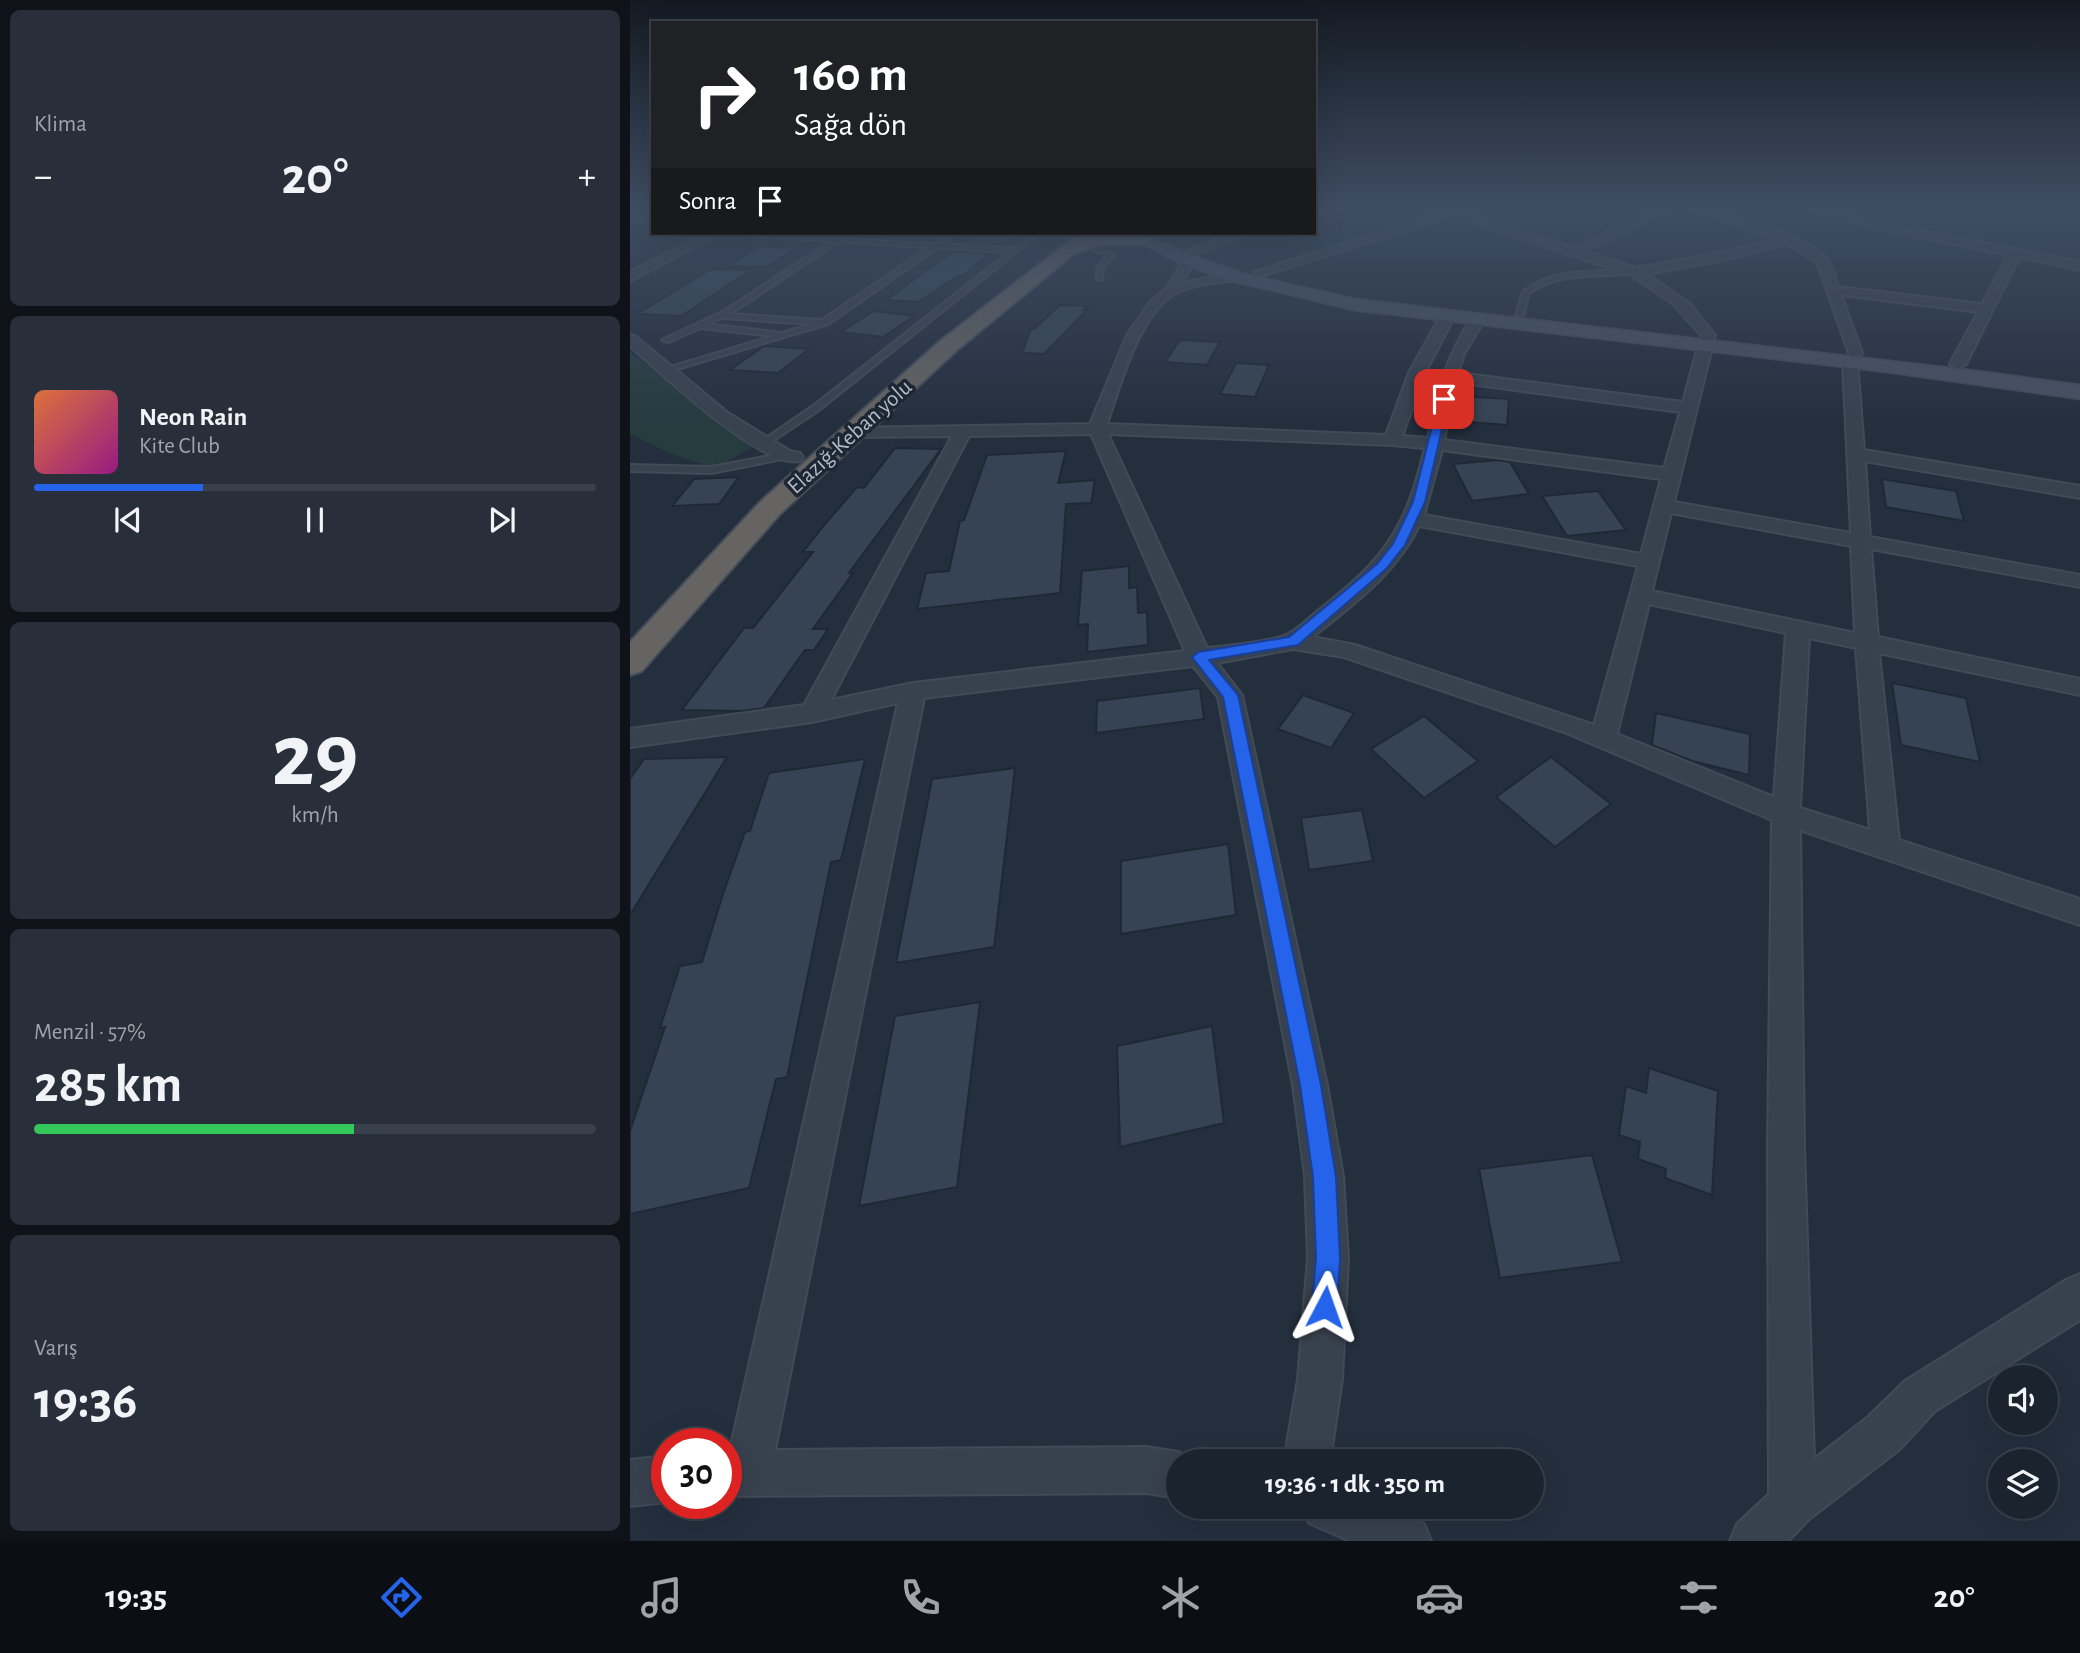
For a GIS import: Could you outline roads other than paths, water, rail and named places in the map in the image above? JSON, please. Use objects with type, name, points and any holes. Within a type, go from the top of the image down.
[{"type":"highway","name":"Elazığ-Keban yolu","points":[[693,559],[789,457],[1005,280]]},
{"type":"highway","name":"Elazığ-Keban yolu","points":[[630,663],[771,508],[948,346],[1028,280]]},
{"type":"main road","points":[[1249,280],[1288,292],[1448,316],[1707,340]]},
{"type":"main road","points":[[1287,280],[1351,294],[1853,357],[2080,392]]},
{"type":"main road","points":[[1853,357],[1958,364],[2080,377]]},
{"type":"street","points":[[1178,280],[1172,290],[1155,304],[1138,328],[1097,429],[1199,657],[1230,695],[1310,1085],[1324,1177],[1328,1258],[1320,1379],[1309,1449]]},
{"type":"street","points":[[1172,290],[1212,280]]},
{"type":"street","points":[[1603,739],[1707,340],[1688,309],[1649,280]]},
{"type":"street","points":[[1829,280],[1853,357],[1854,454],[1867,643],[1886,848]]},
{"type":"street","points":[[1958,364],[2002,280]]},
{"type":"street","points":[[1833,290],[1987,309]]},
{"type":"street","points":[[1392,440],[1418,373],[1448,316]]},
{"type":"street","points":[[1293,641],[1382,567],[1399,545],[1425,485],[1449,376],[1457,354],[1478,319]]},
{"type":"street","points":[[630,339],[722,417],[789,457]]},
{"type":"street","points":[[1449,376],[1690,408]]},
{"type":"street","points":[[852,432],[1097,429],[1392,440],[1673,475]]},
{"type":"street","points":[[812,713],[963,430]]},
{"type":"street","points":[[1854,454],[2080,492]]},
{"type":"street","points":[[1665,506],[2080,581]]},
{"type":"street","points":[[1412,519],[1650,562]]},
{"type":"street","points":[[1642,596],[2080,687]]},
{"type":"street","points":[[1792,1504],[1786,1147],[1786,814],[1798,628]]},
{"type":"street","points":[[630,738],[812,713],[913,691],[1199,657],[1293,641],[1347,650],[1457,686],[1603,739],[1786,814],[2080,912]]},
{"type":"street","points":[[742,1450],[913,691]]},
{"type":"street","points":[[1754,1541],[1792,1504],[1884,1433],[1920,1396],[2076,1304]]},
{"type":"street","points":[[742,1472],[1147,1469],[1166,1473]]},
{"type":"street","points":[[630,1483],[651,1481]]},
{"type":"street","points":[[1354,1519],[1408,1541]]},
{"type":"lane","points":[[666,341],[721,316],[776,280]]},
{"type":"lane","points":[[667,371],[825,322],[886,280]]},
{"type":"lane","points":[[765,443],[816,408],[977,280]]},
{"type":"lane","points":[[1520,315],[1525,293],[1539,283],[1554,280]]},
{"type":"lane","points":[[721,316],[825,322]]},
{"type":"lane","points":[[701,326],[788,335]]},
{"type":"lane","points":[[630,468],[711,470],[789,457]]}]
